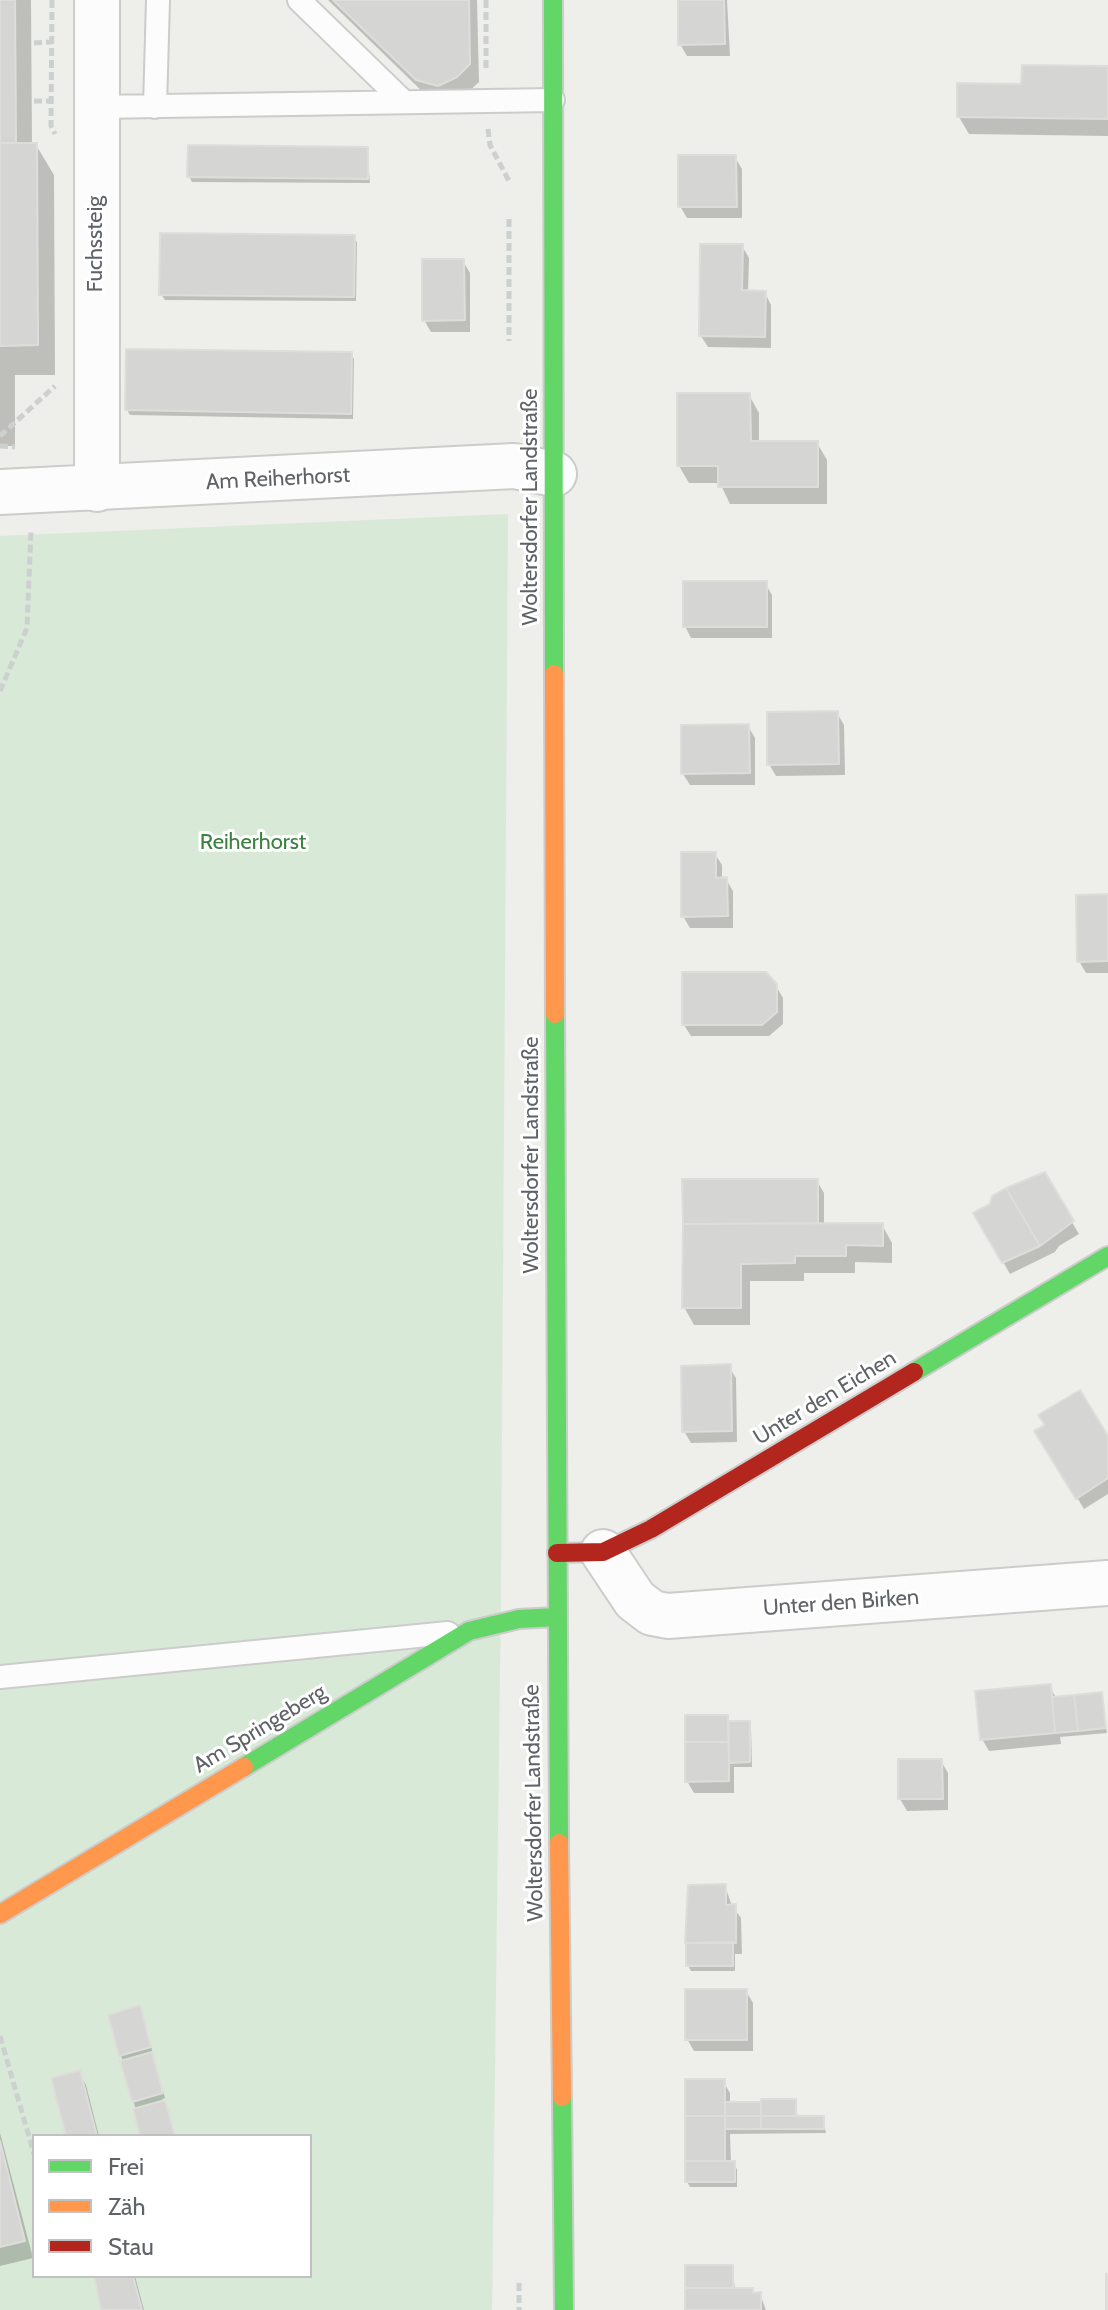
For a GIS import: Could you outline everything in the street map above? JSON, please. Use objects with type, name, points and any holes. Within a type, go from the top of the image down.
[{"type":"main road","name":"Woltersdorfer Landstraße","points":[[553,0],[556,1617],[564,2310]]},
{"type":"main road","name":"Unter den Eichen","points":[[557,1553],[603,1552],[651,1529],[1108,1256]]},
{"type":"main road","name":"Am Springeberg","points":[[0,1914],[469,1631],[519,1619],[556,1617]]},
{"type":"street","name":"Fuchssteig","points":[[97,0],[97,489]]},
{"type":"street","name":"Am Reiherhorst","points":[[16,492],[514,466],[554,474]]},
{"type":"street","name":"Unter den Birken","points":[[603,1552],[635,1600],[652,1613],[668,1616],[1108,1583]]},
{"type":"lane","points":[[155,107],[158,0]]},
{"type":"lane","points":[[299,0],[404,102]]},
{"type":"lane","points":[[96,107],[553,100]]},
{"type":"lane","points":[[0,1677],[469,1631]]},
{"type":"path","points":[[486,0],[487,101]]},
{"type":"path","points":[[34,43],[52,42]]},
{"type":"path","points":[[34,101],[52,101]]},
{"type":"path","points":[[0,691],[27,628],[16,492]]},
{"type":"path","points":[[0,2036],[32,2147]]},
{"type":"green space","name":"Reiherhorst","points":[[508,514],[501,1588],[492,2310],[0,2310],[0,536]]},
{"type":"building","points":[[0,0],[15,0],[16,143],[0,143]]},
{"type":"building","points":[[333,0],[469,0],[470,64],[457,77],[438,86],[416,80]]},
{"type":"building","points":[[678,0],[724,0],[725,44],[678,45]]},
{"type":"building","points":[[1022,65],[1108,66],[1108,119],[957,117],[957,83],[1021,84]]},
{"type":"building","points":[[0,143],[37,143],[38,345],[0,346]]},
{"type":"building","points":[[188,145],[368,147],[368,179],[187,177]]},
{"type":"building","points":[[678,155],[736,155],[737,207],[678,207]]},
{"type":"building","points":[[160,233],[355,235],[354,297],[159,295]]},
{"type":"building","points":[[700,244],[743,244],[742,290],[766,291],[765,337],[699,336]]},
{"type":"building","points":[[422,259],[464,259],[465,320],[422,321]]},
{"type":"building","points":[[126,349],[352,352],[351,414],[125,410]]},
{"type":"building","points":[[677,393],[750,393],[751,441],[818,441],[818,487],[718,487],[718,466],[677,466]]},
{"type":"building","points":[[683,581],[767,581],[767,627],[683,627]]},
{"type":"building","points":[[838,711],[839,764],[767,765],[767,712]]},
{"type":"building","points":[[749,724],[750,773],[681,774],[681,725]]},
{"type":"building","points":[[681,852],[716,852],[716,878],[727,877],[728,916],[681,917]]},
{"type":"building","points":[[1108,894],[1108,961],[1077,962],[1076,895]]},
{"type":"building","points":[[682,972],[766,972],[777,984],[777,1012],[762,1025],[682,1025]]},
{"type":"building","points":[[1045,1172],[1074,1221],[1040,1246],[1006,1188]]},
{"type":"building","points":[[682,1179],[818,1179],[818,1223],[683,1224]]},
{"type":"building","points":[[1006,1188],[1040,1246],[1002,1263],[973,1213],[990,1204],[992,1196]]},
{"type":"building","points":[[883,1223],[883,1246],[846,1245],[846,1256],[795,1256],[795,1263],[741,1264],[741,1308],[682,1308],[683,1224]]},
{"type":"building","points":[[731,1364],[732,1431],[682,1432],[681,1366]]},
{"type":"building","points":[[1080,1390],[1108,1436],[1108,1478],[1076,1499],[1034,1431],[1045,1425],[1038,1415]]},
{"type":"building","points":[[1051,1684],[1055,1733],[980,1740],[975,1691]]},
{"type":"building","points":[[1102,1692],[1106,1728],[1078,1731],[1074,1695]]},
{"type":"building","points":[[1074,1695],[1078,1731],[1055,1733],[1052,1697]]},
{"type":"building","points":[[685,1715],[728,1715],[729,1742],[685,1742]]},
{"type":"building","points":[[728,1721],[750,1721],[750,1762],[729,1763]]},
{"type":"building","points":[[685,1742],[729,1742],[729,1781],[685,1782]]},
{"type":"building","points":[[898,1759],[942,1759],[943,1799],[898,1799]]},
{"type":"building","points":[[726,1884],[726,1905],[736,1904],[736,1943],[685,1943],[688,1885]]},
{"type":"building","points":[[733,1942],[733,1966],[686,1966],[686,1943]]},
{"type":"building","points":[[685,1989],[747,1989],[747,2040],[685,2040]]},
{"type":"building","points":[[140,2005],[151,2047],[119,2056],[108,2015]]},
{"type":"building","points":[[152,2052],[163,2093],[132,2102],[120,2061]]},
{"type":"building","points":[[80,2070],[96,2134],[65,2134],[51,2078]]},
{"type":"building","points":[[685,2079],[725,2079],[725,2116],[685,2116]]},
{"type":"building","points":[[761,2099],[796,2099],[796,2116],[761,2116]]},
{"type":"building","points":[[165,2100],[174,2134],[139,2134],[133,2109]]},
{"type":"building","points":[[725,2102],[761,2102],[761,2116],[725,2116]]},
{"type":"building","points":[[685,2116],[725,2116],[725,2161],[685,2161]]},
{"type":"building","points":[[725,2116],[761,2116],[761,2129],[725,2129]]},
{"type":"building","points":[[761,2116],[824,2116],[824,2129],[761,2129]]},
{"type":"building","points":[[0,2141],[25,2241],[0,2247]]},
{"type":"building","points":[[685,2161],[735,2161],[735,2182],[685,2182]]},
{"type":"building","points":[[685,2265],[733,2265],[733,2288],[685,2288]]},
{"type":"building","points":[[1108,2274],[1108,2310],[1106,2310]]},
{"type":"building","points":[[94,2278],[134,2278],[142,2310],[101,2310]]},
{"type":"building","points":[[685,2288],[753,2288],[753,2293],[761,2292],[761,2310],[685,2310]]},
{"type":"traffic: fast","points":[[553,0],[554,674]]},
{"type":"traffic: fast","points":[[555,1014],[559,1843]]},
{"type":"traffic: fast","points":[[914,1372],[1108,1256]]},
{"type":"traffic: fast","points":[[244,1767],[469,1631],[519,1619],[556,1617]]},
{"type":"traffic: fast","points":[[562,2097],[564,2310]]},
{"type":"traffic: slow","points":[[554,674],[555,1014]]},
{"type":"traffic: slow","points":[[0,1914],[244,1767]]},
{"type":"traffic: slow","points":[[559,1843],[562,2097]]},
{"type":"traffic: jam","points":[[557,1553],[603,1552],[651,1529],[914,1372]]}]
